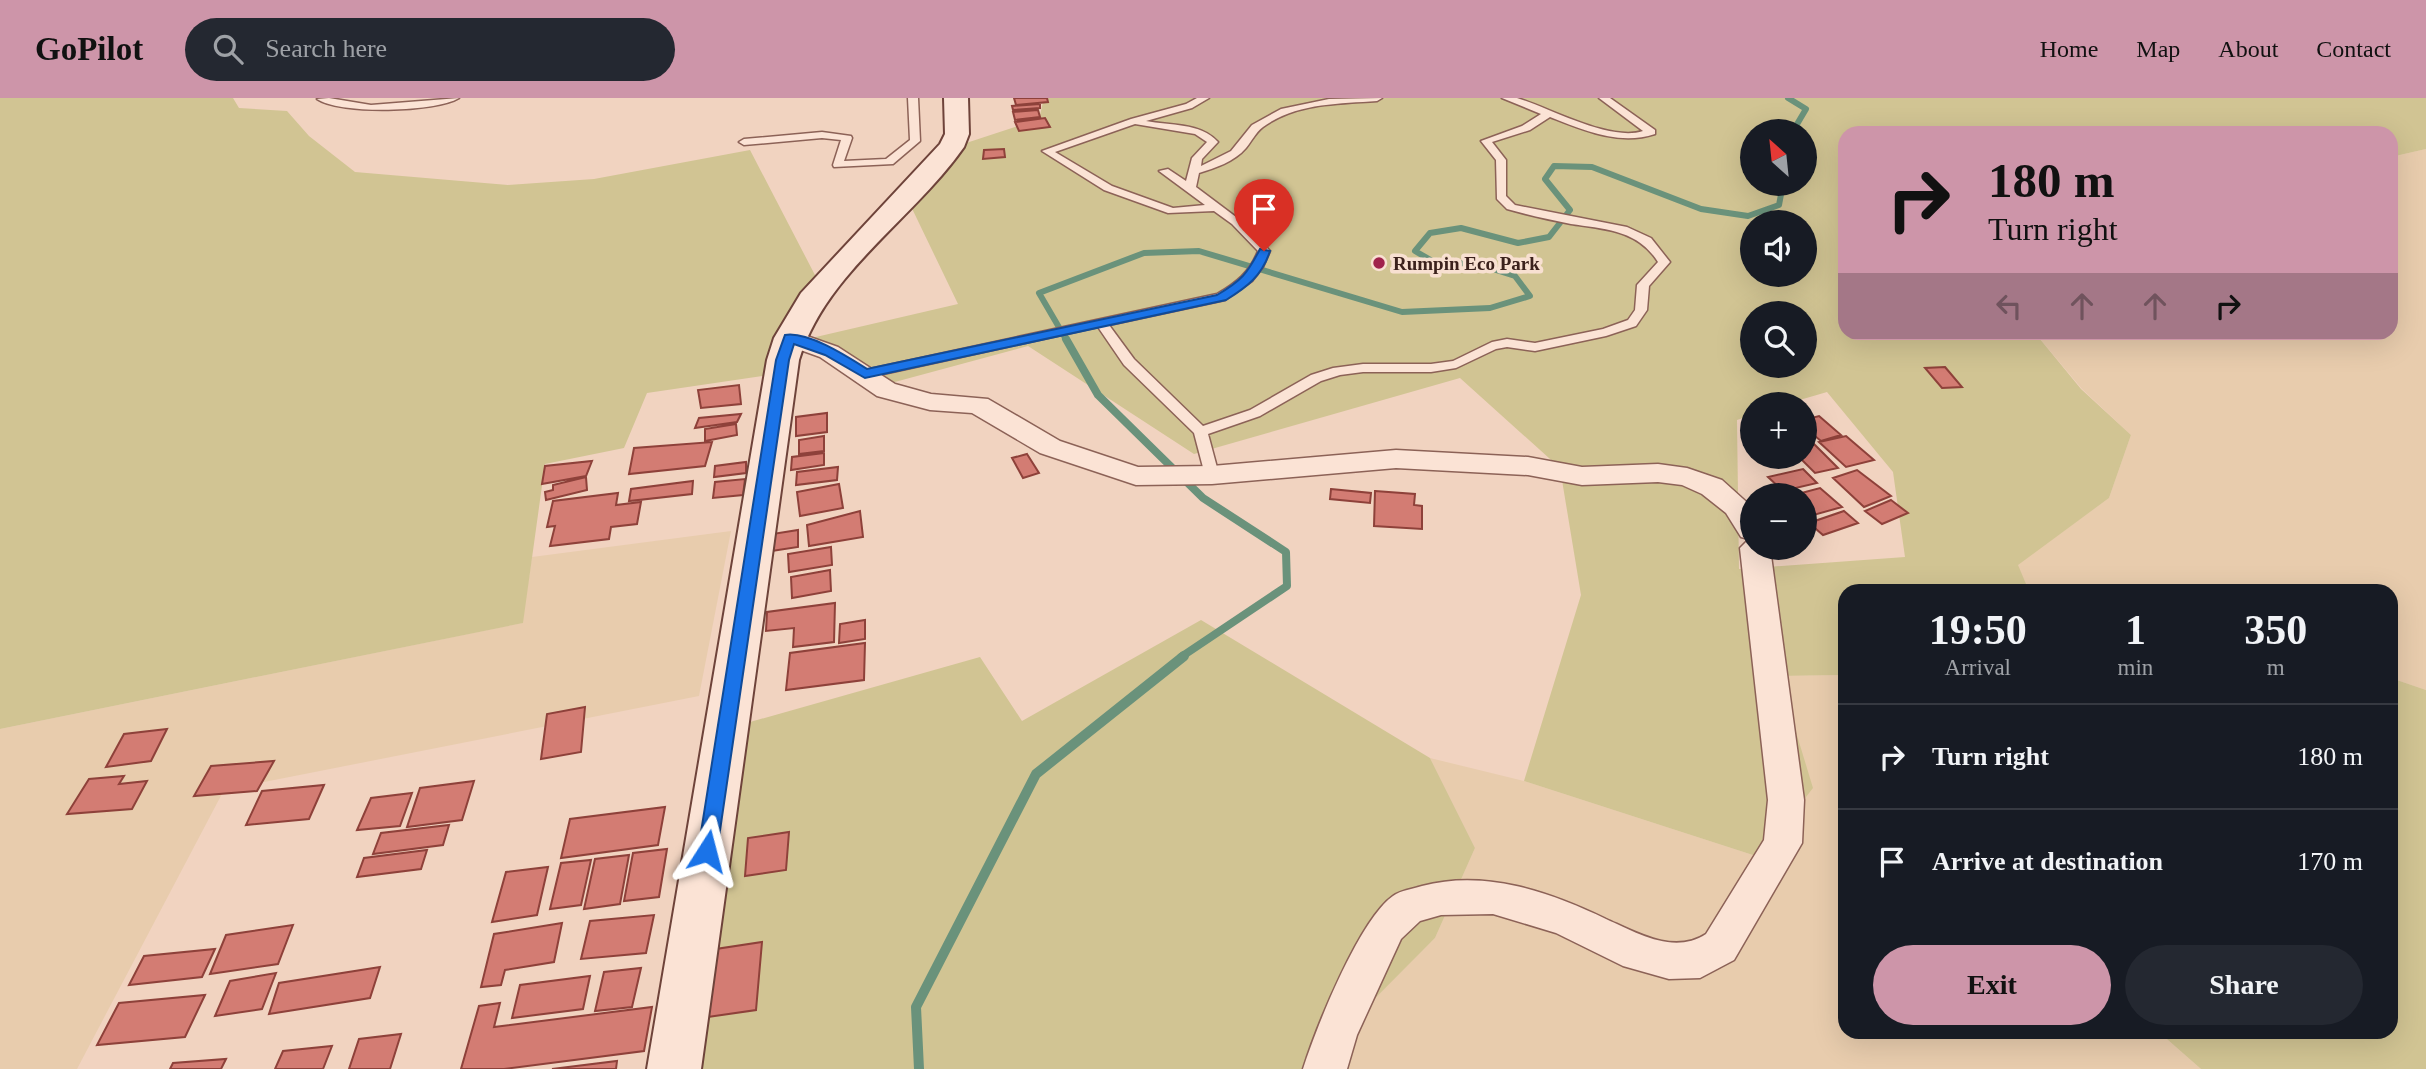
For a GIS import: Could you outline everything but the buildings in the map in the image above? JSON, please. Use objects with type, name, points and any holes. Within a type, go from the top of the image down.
[{"type":"main road","points":[[674,1069],[783,360],[790,338],[812,299],[951,147],[957,134],[956,98]]},
{"type":"street","points":[[790,338],[829,352],[886,390],[930,402],[978,405],[1050,447],[1136,476],[1161,478],[1396,459],[1528,466],[1582,476],[1658,473],[1687,477],[1712,487],[1740,511]]},
{"type":"street","points":[[1325,1069],[1336,1033],[1387,927],[1408,907],[1441,898],[1493,897],[1566,919],[1637,953],[1668,961],[1700,960],[1720,947],[1783,843],[1786,800],[1756,560]]},
{"type":"lane","points":[[322,99],[342,107],[363,110],[454,98]]},
{"type":"lane","points":[[744,142],[822,135],[846,138],[838,165],[889,162],[915,141],[913,98]]},
{"type":"lane","points":[[1205,98],[1189,106],[1135,121],[1048,151],[1108,188],[1172,211],[1217,207]]},
{"type":"lane","points":[[1195,171],[1228,156],[1240,148],[1254,128],[1293,107],[1324,101],[1377,98]]},
{"type":"lane","points":[[1507,98],[1619,135],[1640,136],[1651,132],[1604,98]]},
{"type":"lane","points":[[1201,432],[1255,413],[1316,378],[1338,372],[1363,368],[1431,368],[1456,363],[1492,346],[1507,343],[1535,346],[1606,332],[1632,323],[1641,310],[1643,285],[1664,262],[1658,249],[1640,235],[1612,225],[1577,221],[1511,207],[1501,197],[1501,160],[1486,141],[1526,128],[1549,113]]},
{"type":"lane","points":[[1135,121],[1150,128],[1197,130],[1213,142],[1197,158],[1190,188]]},
{"type":"lane","points":[[865,374],[1221,298],[1245,284],[1259,265],[1264,251],[1236,222],[1164,171]]},
{"type":"lane","points":[[1102,324],[1129,362],[1201,432],[1204,475]]},
{"type":"shaded area","points":[[0,98],[233,98],[239,108],[287,111],[309,136],[355,172],[508,185],[594,179],[750,150],[816,277],[790,343],[958,304],[905,194],[957,146],[1039,119],[1044,98],[2426,98],[2426,149],[2398,155],[2398,126],[1838,126],[1838,340],[2041,340],[2081,389],[2131,435],[2109,498],[2018,565],[2026,584],[1838,584],[1838,675],[1779,676],[1813,788],[1759,857],[1524,781],[1581,595],[1560,468],[1460,378],[1194,454],[1028,346],[880,386],[789,343],[776,374],[647,393],[624,448],[545,464],[523,623],[0,729]],"holes":[[[1740,392],[1817,392],[1817,395],[1827,392],[1893,472],[1905,557],[1739,569],[1737,420],[1740,419]]]},
{"type":"shaded area","points":[[2426,149],[2426,690],[2398,680],[2398,584],[2026,584],[2017,565],[2109,498],[2131,435],[2082,389],[2041,340],[2398,340],[2398,155]]},
{"type":"shaded area","points":[[731,531],[699,696],[224,790],[77,1069],[0,1069],[0,729],[522,623],[532,557]]},
{"type":"shaded area","points":[[1201,620],[1430,758],[1475,848],[1435,938],[1305,1069],[681,1069],[736,726],[980,657],[1022,721]]},
{"type":"shaded area","points":[[1838,675],[1838,1039],[2167,1039],[2201,1069],[1305,1069],[1435,938],[1475,848],[1430,758],[1524,781],[1759,857],[1779,676]]},
{"type":"shaded area","points":[[2398,680],[2426,690],[2426,1069],[2201,1069],[2167,1039],[2398,1039]]},
{"type":"waterway","points":[[1788,98],[1806,109],[1800,119]]},
{"type":"waterway","points":[[1067,341],[1039,293],[1144,253],[1199,251],[1402,312],[1490,308],[1530,296],[1515,276],[1477,264],[1434,262],[1415,251],[1430,233],[1461,228],[1518,243],[1549,237],[1570,210],[1545,179],[1554,166],[1592,167],[1701,209],[1748,216],[1779,205],[1781,196]]},
{"type":"waterway","points":[[1066,339],[1098,395],[1203,498],[1286,552],[1287,586],[1181,657]]},
{"type":"waterway","points":[[919,1069],[916,1007],[1036,774],[1184,656]]},
{"type":"place","name":"Rumpin Eco Park","points":[[1379,263]]},
{"type":"route","points":[[707,851],[783,360],[790,338],[829,352],[865,374],[1221,298],[1245,284],[1259,265],[1264,251]]}]
